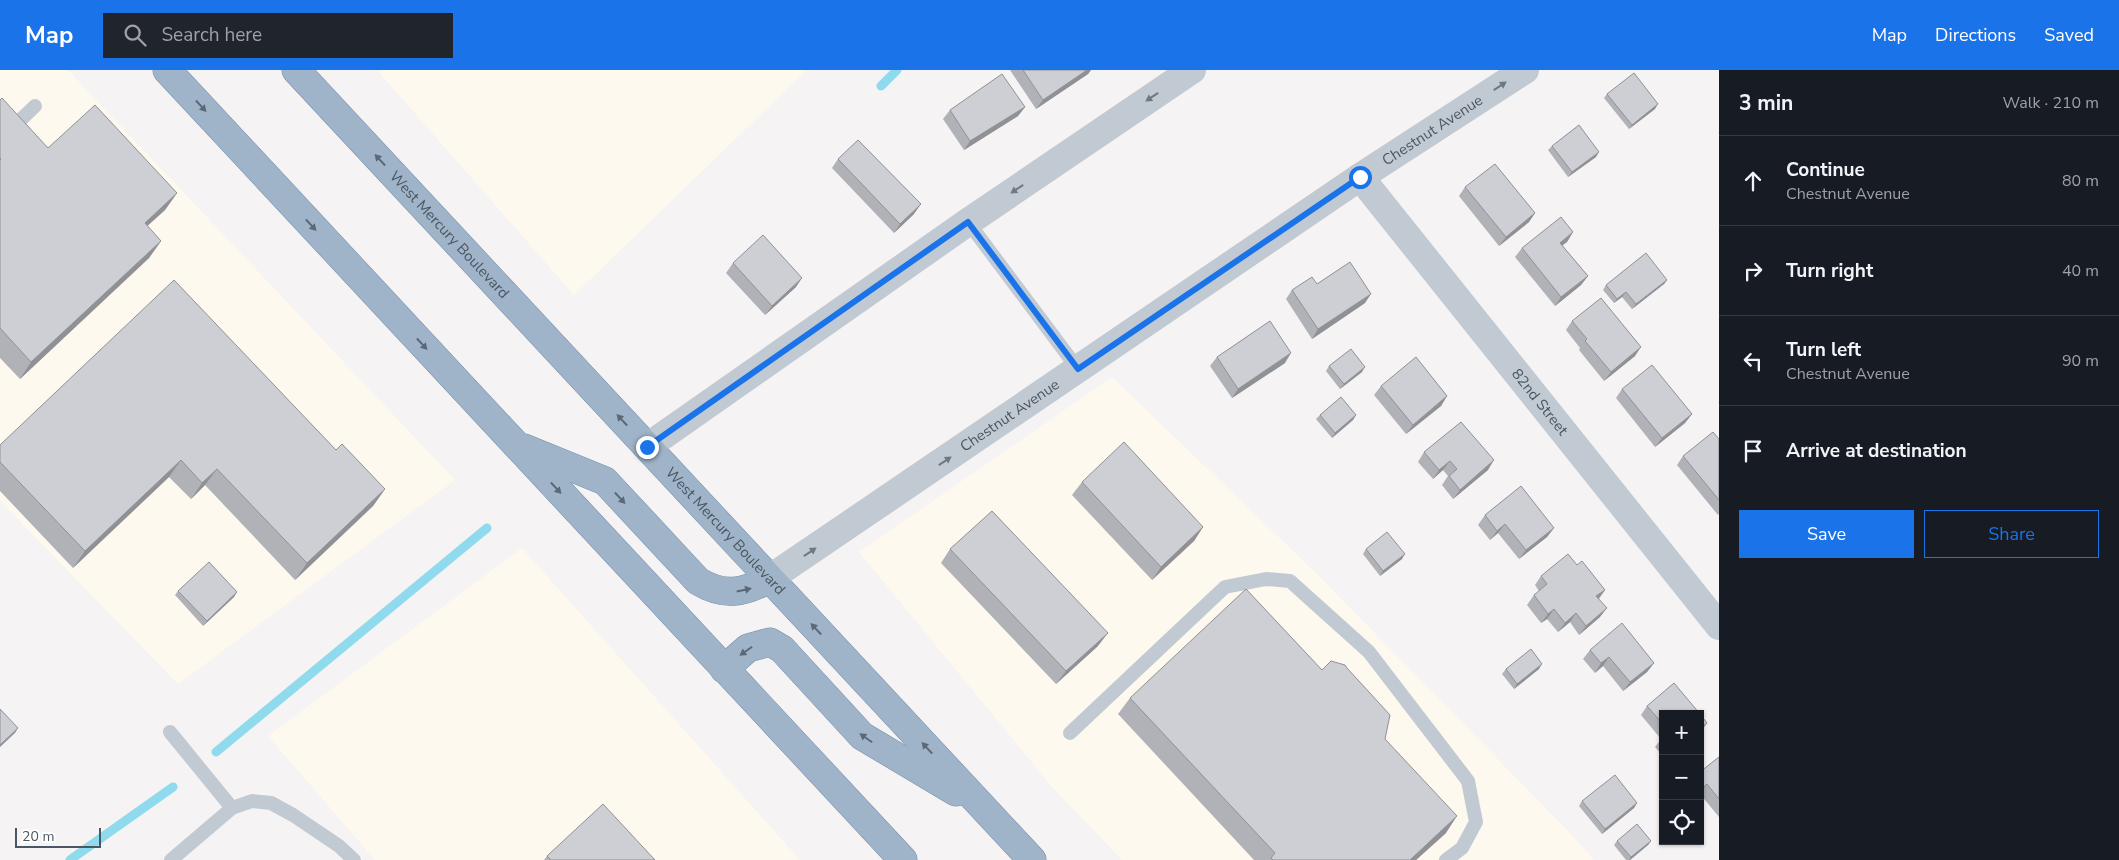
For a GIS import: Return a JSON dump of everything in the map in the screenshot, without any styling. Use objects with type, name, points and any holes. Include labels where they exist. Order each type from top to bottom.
[{"type":"highway","points":[[168,70],[903,860]]},
{"type":"highway","name":"West Mercury Boulevard","points":[[296,70],[1032,860]]},
{"type":"highway","points":[[516,445],[605,482],[698,581],[711,589],[726,592],[740,591],[754,587],[769,579]]},
{"type":"highway","points":[[724,669],[748,648],[770,642],[782,649],[862,736],[983,808]]},
{"type":"street","points":[[647,447],[968,222],[1192,70]]},
{"type":"street","name":"Chestnut Avenue","points":[[769,579],[1360,177],[1525,70]]},
{"type":"street","name":"82nd Street","points":[[1360,177],[1719,626]]},
{"type":"lane","points":[[7,132],[35,106]]},
{"type":"lane","points":[[968,222],[1078,369]]},
{"type":"lane","points":[[1070,734],[1225,587],[1266,579],[1290,581],[1369,652],[1468,781],[1476,822],[1462,848],[1446,860]]},
{"type":"lane","points":[[170,732],[232,808]]},
{"type":"lane","points":[[171,860],[232,808],[252,801],[271,803],[339,846],[354,860]]},
{"type":"shaded area","points":[[0,70],[68,70],[455,480],[178,684],[0,501]]},
{"type":"shaded area","points":[[377,70],[807,70],[574,295]]},
{"type":"shaded area","points":[[1112,377],[1316,573],[1569,832],[1594,860],[1122,860],[1052,787],[859,552]]},
{"type":"shaded area","points":[[522,548],[800,860],[375,860],[268,736]]},
{"type":"building","points":[[1023,70],[1087,70],[1043,100]]},
{"type":"building","points":[[1634,73],[1658,104],[1632,125],[1607,94]]},
{"type":"building","points":[[1002,74],[1025,107],[970,141],[950,110]]},
{"type":"building","points":[[2,98],[48,148],[95,105],[177,193],[145,223],[161,241],[31,362],[0,328],[0,100]]},
{"type":"building","points":[[1579,125],[1599,152],[1572,172],[1552,146]]},
{"type":"building","points":[[858,140],[921,204],[900,224],[838,159]]},
{"type":"building","points":[[1495,164],[1535,213],[1506,237],[1465,187]]},
{"type":"building","points":[[1561,217],[1573,232],[1560,243],[1588,276],[1561,297],[1522,248]]},
{"type":"building","points":[[763,235],[802,278],[772,306],[733,263]]},
{"type":"building","points":[[1646,253],[1667,280],[1636,304],[1626,292],[1617,299],[1606,285]]},
{"type":"building","points":[[1350,262],[1371,294],[1318,329],[1292,290],[1312,277],[1317,284]]},
{"type":"building","points":[[174,280],[336,450],[342,444],[385,489],[307,563],[217,469],[202,483],[181,460],[85,551],[0,462],[0,445]]},
{"type":"building","points":[[1601,298],[1641,347],[1611,372],[1585,341],[1587,339],[1572,321]]},
{"type":"building","points":[[1270,321],[1291,353],[1238,389],[1217,357]]},
{"type":"building","points":[[1351,349],[1365,367],[1344,384],[1329,366]]},
{"type":"building","points":[[1416,357],[1447,396],[1413,425],[1381,386]]},
{"type":"building","points":[[1652,365],[1692,414],[1662,438],[1622,389]]},
{"type":"building","points":[[1341,397],[1356,415],[1335,433],[1320,415]]},
{"type":"building","points":[[1461,422],[1494,460],[1460,490],[1449,476],[1457,469],[1450,461],[1439,470],[1424,452]]},
{"type":"building","points":[[1713,432],[1719,439],[1719,500],[1683,456]]},
{"type":"building","points":[[1124,442],[1203,527],[1161,567],[1082,482]]},
{"type":"building","points":[[1521,486],[1554,528],[1526,550],[1505,524],[1497,531],[1485,515]]},
{"type":"building","points":[[992,511],[1108,633],[1066,671],[950,549]]},
{"type":"building","points":[[1387,532],[1405,554],[1383,571],[1366,549]]},
{"type":"building","points":[[1568,554],[1577,565],[1582,561],[1605,590],[1596,596],[1607,608],[1586,626],[1576,613],[1565,623],[1554,609],[1548,614],[1534,595],[1547,584],[1541,576]]},
{"type":"building","points":[[209,562],[237,592],[207,621],[178,591]]},
{"type":"building","points":[[1246,589],[1322,670],[1331,661],[1345,665],[1390,715],[1385,739],[1457,816],[1410,860],[1273,860],[1271,858],[1275,853],[1130,698]]},
{"type":"building","points":[[1622,623],[1654,663],[1630,682],[1609,657],[1601,663],[1590,650]]},
{"type":"building","points":[[1531,649],[1542,664],[1517,684],[1506,669]]},
{"type":"building","points":[[1674,683],[1697,710],[1659,710],[1659,720],[1647,706]]},
{"type":"building","points":[[0,709],[18,728],[0,745]]},
{"type":"building","points":[[1719,757],[1719,799],[1707,784],[1704,787],[1704,769]]},
{"type":"building","points":[[1615,775],[1637,803],[1605,829],[1582,801]]},
{"type":"building","points":[[603,804],[655,860],[551,860],[547,856]]},
{"type":"building","points":[[1637,824],[1651,841],[1631,857],[1617,841]]},
{"type":"waterway","points":[[881,86],[897,70]]},
{"type":"waterway","points":[[216,752],[487,528]]},
{"type":"waterway","points":[[70,860],[173,787]]},
{"type":"route","points":[[647,447],[968,222],[1078,369],[1360,177]]}]
